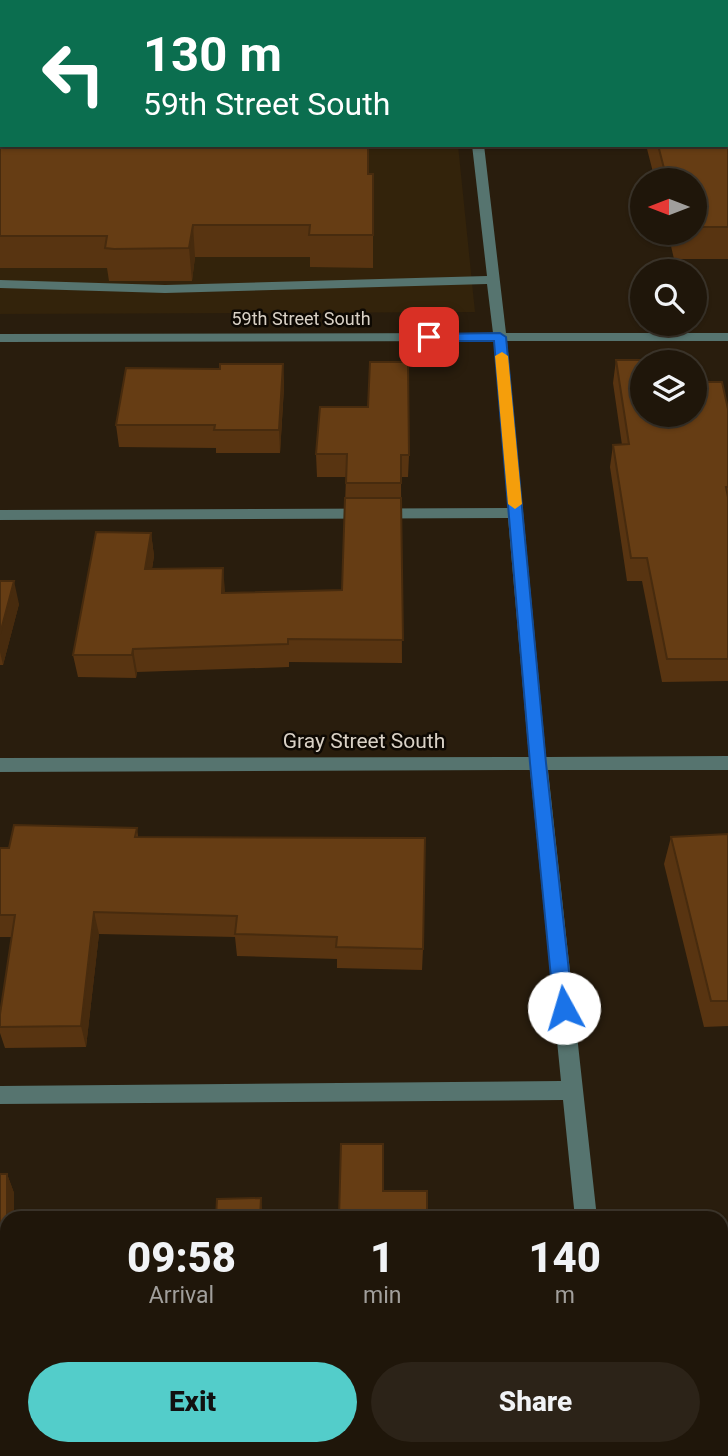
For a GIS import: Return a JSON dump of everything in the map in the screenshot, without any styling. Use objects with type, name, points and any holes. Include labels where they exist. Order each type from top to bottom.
[{"type":"street","points":[[478,147],[500,337],[538,763],[585,1211]]},
{"type":"street","points":[[0,284],[165,289],[493,280]]},
{"type":"street","name":"59th Street South","points":[[0,338],[728,337]]},
{"type":"street","points":[[0,515],[516,513]]},
{"type":"street","name":"Gray Street South","points":[[0,765],[728,763]]},
{"type":"street","points":[[0,1095],[572,1090]]},
{"type":"shaded area","points":[[0,147],[458,147],[475,312],[0,314]]},
{"type":"building","points":[[0,147],[368,147],[368,174],[373,174],[373,235],[309,235],[310,225],[193,225],[189,248],[114,249],[105,248],[107,236],[0,236]]},
{"type":"building","points":[[659,147],[728,147],[728,227],[707,227],[707,168],[664,168]]},
{"type":"building","points":[[616,360],[630,360],[630,427],[707,427],[707,382],[722,382],[728,409],[728,659],[667,659],[647,558],[631,558],[613,445],[629,444]]},
{"type":"building","points":[[370,362],[408,362],[409,455],[401,455],[401,483],[346,483],[347,454],[316,454],[320,407],[368,407]]},
{"type":"building","points":[[220,364],[283,364],[279,430],[214,430],[215,425],[116,425],[126,368],[220,369]]},
{"type":"building","points":[[345,498],[401,498],[403,640],[288,639],[288,644],[133,649],[132,655],[73,655],[96,532],[151,533],[145,569],[223,568],[222,593],[342,590]]},
{"type":"building","points":[[0,581],[14,581],[0,634]]},
{"type":"building","points":[[14,825],[137,828],[135,837],[425,838],[423,949],[336,947],[337,937],[235,934],[237,916],[94,912],[81,1026],[0,1027],[15,915],[0,915],[0,848],[9,848]]},
{"type":"building","points":[[728,834],[728,1001],[711,1001],[671,837]]},
{"type":"building","points":[[341,1144],[383,1144],[383,1191],[427,1191],[427,1211],[339,1211]]},
{"type":"building","points":[[0,1174],[7,1174],[7,1211],[0,1211]]},
{"type":"building","points":[[261,1198],[260,1211],[216,1211],[217,1199]]},
{"type":"slow traffic","points":[[502,356],[515,504]]},
{"type":"route","points":[[429,337],[500,337],[538,763],[564,1008]]}]
